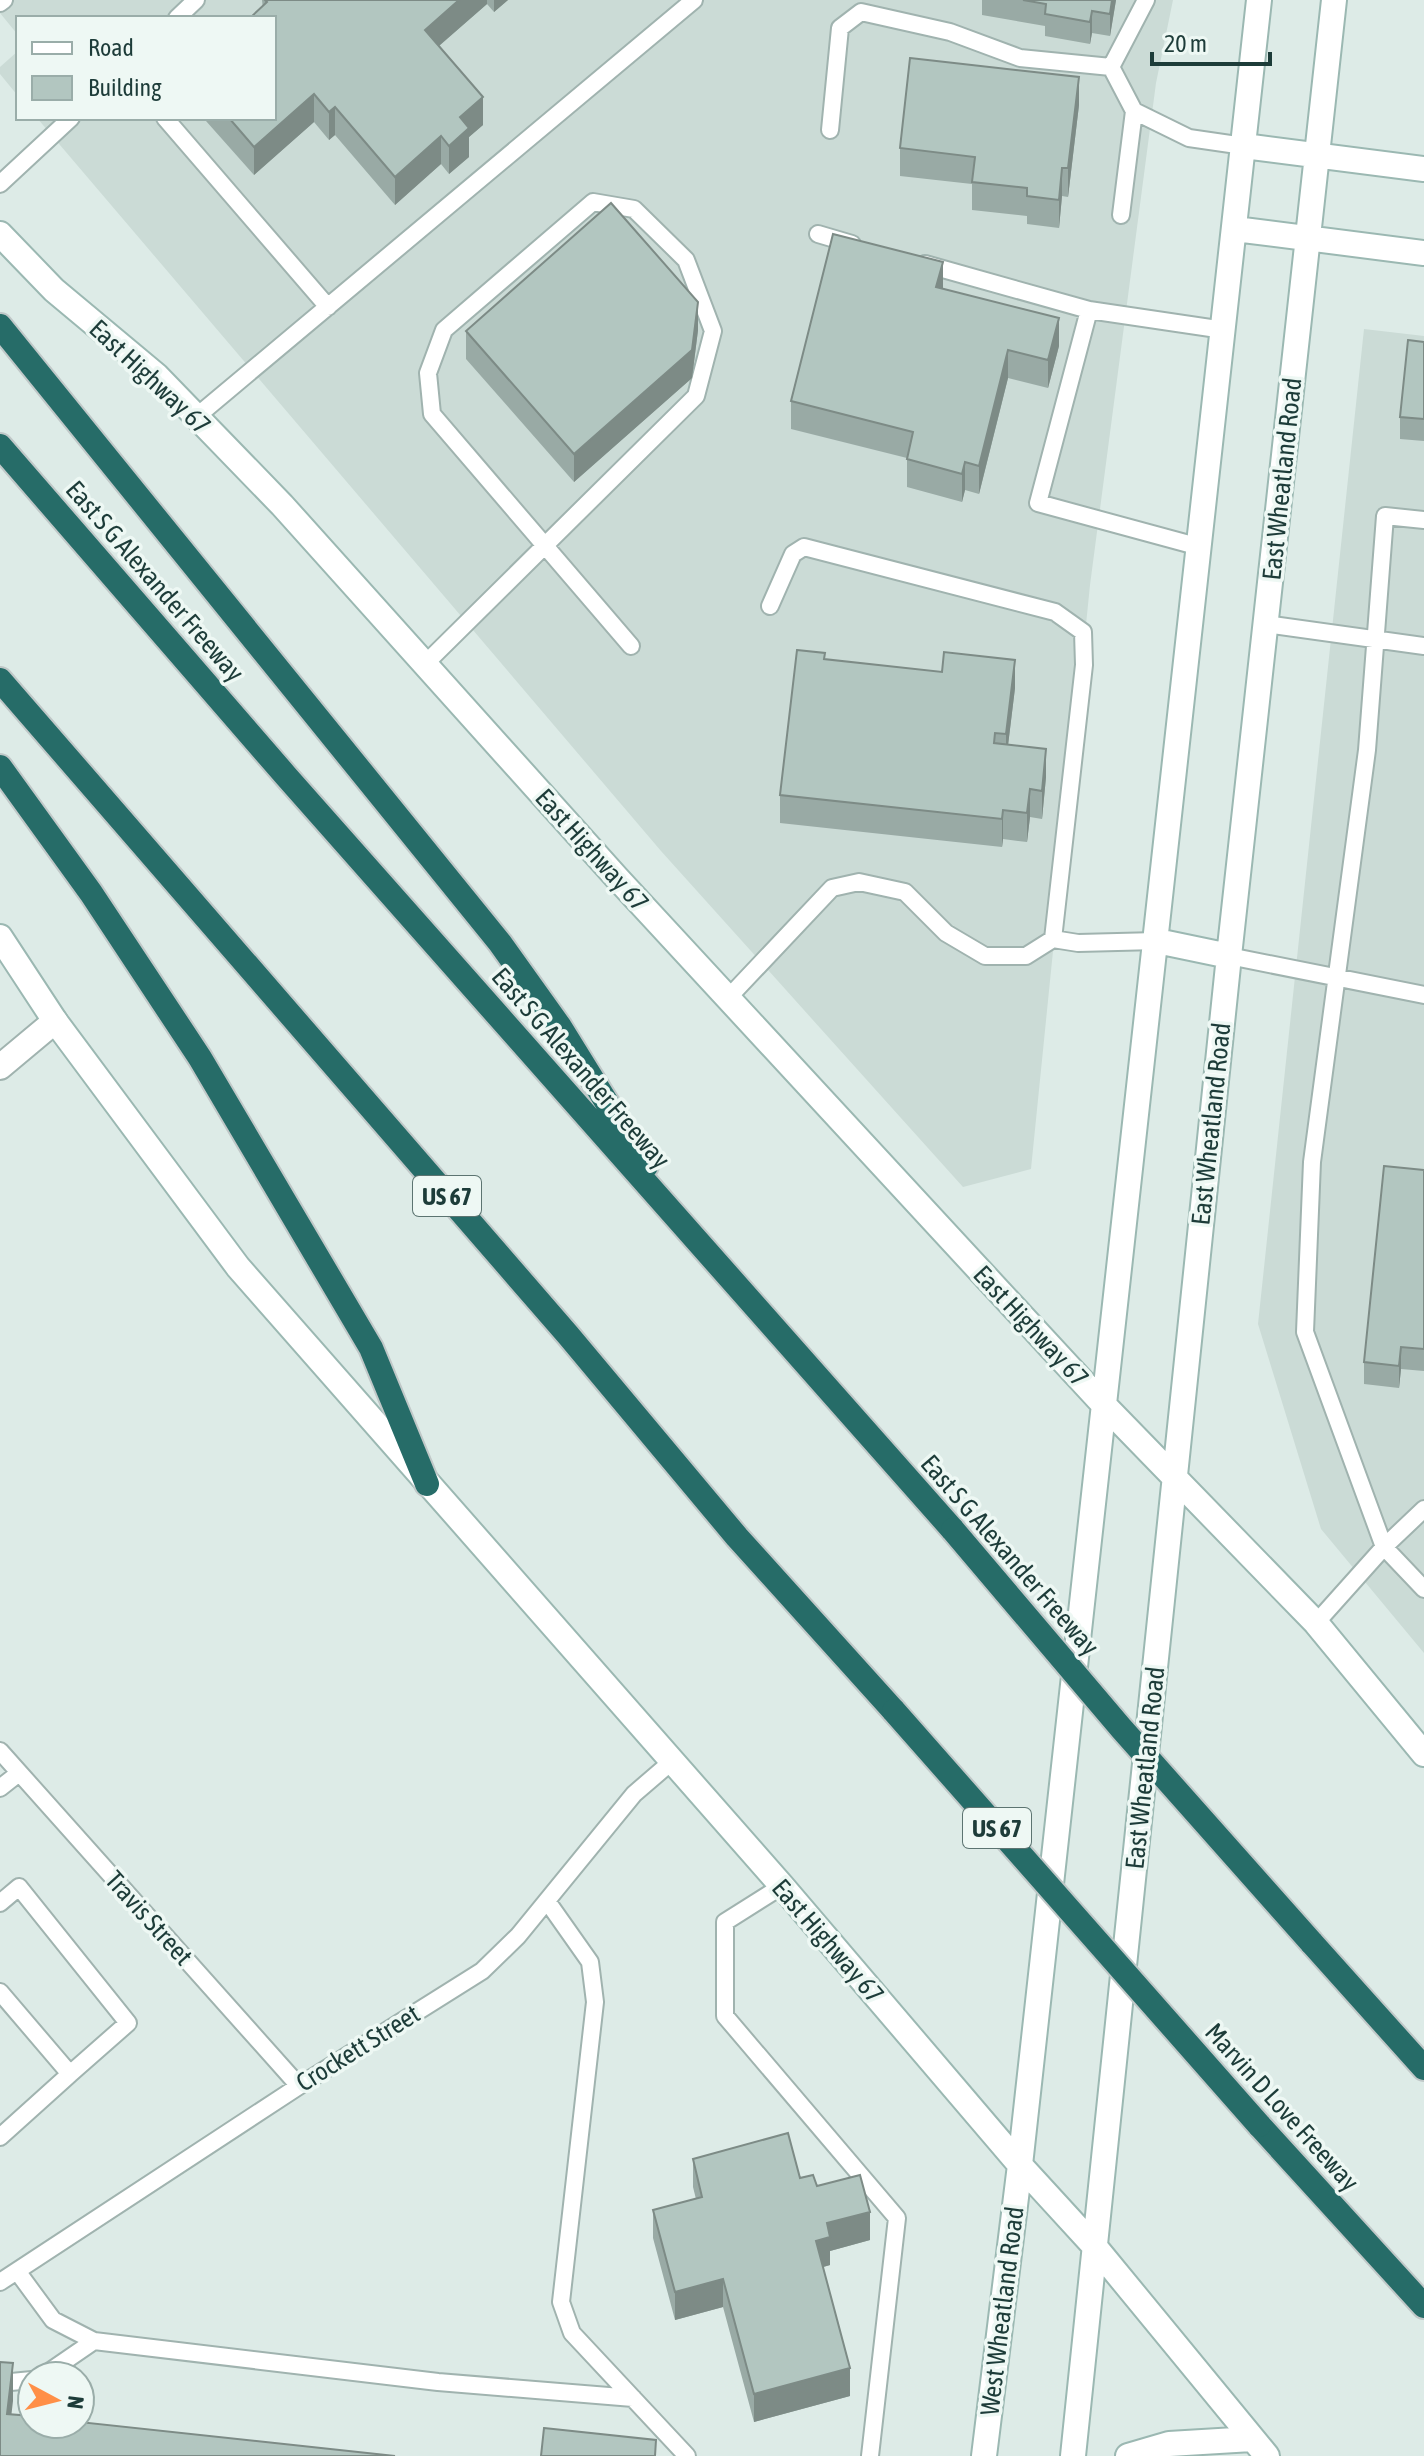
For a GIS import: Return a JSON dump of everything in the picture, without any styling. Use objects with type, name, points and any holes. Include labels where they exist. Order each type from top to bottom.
[{"type":"highway","points":[[0,326],[500,943],[560,1027],[683,1226]]},
{"type":"highway","name":"East S G Alexander Freeway","points":[[0,446],[953,1530],[1121,1728],[1424,2068]]},
{"type":"highway","name":"Marvin D Love Freeway","points":[[0,680],[568,1335],[737,1537],[1259,2125],[1424,2306]]},
{"type":"highway","points":[[0,767],[91,893],[200,1058],[371,1348],[427,1484]]},
{"type":"main road","points":[[1259,0],[1020,2165],[1096,2248],[1259,2448]]},
{"type":"main road","name":"East Wheatland Road","points":[[1096,2248],[1229,956],[1334,0]]},
{"type":"main road","points":[[1244,146],[1424,169]]},
{"type":"main road","points":[[1235,229],[1424,253]]},
{"type":"main road","name":"East Highway 67","points":[[0,234],[54,290],[157,376],[282,505],[617,878],[1174,1477]]},
{"type":"main road","name":"East Highway 67","points":[[0,937],[55,1021],[238,1267],[670,1763],[782,1886],[1020,2165]]},
{"type":"main road","points":[[1157,941],[1229,956]]},
{"type":"main road","points":[[0,1067],[55,1021]]},
{"type":"main road","points":[[1174,1477],[1316,1623],[1424,1754]]},
{"type":"main road","name":"West Wheatland Road","points":[[984,2456],[1020,2165]]},
{"type":"main road","points":[[1073,2456],[1096,2248]]},
{"type":"main road","points":[[1128,2456],[1169,2444],[1259,2448]]},
{"type":"lane","points":[[179,16],[196,0]]},
{"type":"lane","points":[[196,417],[694,0]]},
{"type":"lane","points":[[1111,67],[1146,0]]},
{"type":"lane","points":[[830,130],[840,28],[861,12],[950,32],[1020,58],[1111,67]]},
{"type":"lane","points":[[1111,67],[1134,111],[1121,215]]},
{"type":"lane","points":[[1134,111],[1189,138],[1244,146]]},
{"type":"lane","points":[[0,184],[69,120]]},
{"type":"lane","points":[[167,120],[328,307]]},
{"type":"lane","points":[[425,664],[544,548],[660,434],[696,396],[713,331],[686,260],[634,209],[593,202],[444,330],[428,373],[432,414],[544,548],[631,646]]},
{"type":"lane","points":[[818,234],[863,247]]},
{"type":"lane","points":[[908,259],[1089,310],[1224,330]]},
{"type":"lane","points":[[1089,310],[1038,503],[1200,547]]},
{"type":"lane","points":[[1424,520],[1385,516],[1367,750],[1312,1162],[1305,1332],[1384,1547],[1424,1589]]},
{"type":"lane","points":[[770,606],[793,554],[804,547],[1055,612],[1083,632],[1084,665],[1053,939]]},
{"type":"lane","points":[[1266,624],[1424,646]]},
{"type":"lane","points":[[729,997],[832,888],[859,882],[905,892],[946,933],[985,956],[1026,956],[1053,939],[1078,943],[1157,941]]},
{"type":"lane","points":[[1229,956],[1424,995]]},
{"type":"lane","points":[[1316,1623],[1384,1547],[1424,1509]]},
{"type":"lane","name":"Travis Street","points":[[0,1751],[299,2086]]},
{"type":"lane","name":"Crockett Street","points":[[0,2282],[299,2086],[482,1971],[518,1936],[634,1794],[670,1763]]},
{"type":"lane","points":[[0,1788],[19,1773]]},
{"type":"lane","points":[[782,1886],[725,1922],[725,2016],[897,2218],[870,2456]]},
{"type":"lane","points":[[0,1903],[19,1887],[128,2023],[0,2137]]},
{"type":"lane","points":[[547,1901],[590,1962],[595,2002],[561,2302],[572,2333],[687,2456]]},
{"type":"lane","points":[[0,1992],[70,2074]]},
{"type":"lane","points":[[17,2271],[53,2320],[94,2341],[438,2382],[633,2398]]},
{"type":"lane","points":[[66,2360],[94,2341]]},
{"type":"shaded area","points":[[0,0],[1173,0],[1156,83],[1090,585],[1031,1169],[963,1187],[661,851],[39,120],[276,120],[276,16],[16,16],[16,33],[0,13]]},
{"type":"shaded area","points":[[16,53],[16,94],[0,74],[0,67]]},
{"type":"shaded area","points":[[1364,329],[1424,336],[1424,1653],[1321,1529],[1258,1324]]},
{"type":"building","points":[[265,0],[459,0],[425,30],[483,97],[460,117],[469,128],[449,146],[441,136],[395,177],[335,107],[329,112],[314,94],[254,147],[231,120],[276,120],[276,16],[252,16],[267,2]]},
{"type":"building","points":[[1023,0],[1112,0],[1110,14],[1092,11],[1090,22],[1045,14],[1046,4]]},
{"type":"building","points":[[910,58],[1079,77],[1068,168],[1062,168],[1059,200],[1027,196],[1027,188],[972,182],[975,157],[900,148]]},
{"type":"building","points":[[611,203],[698,302],[692,350],[574,454],[466,331]]},
{"type":"building","points":[[833,234],[943,262],[936,287],[1059,318],[1048,360],[1008,350],[979,466],[965,462],[962,474],[907,459],[913,432],[791,401]]},
{"type":"building","points":[[1408,340],[1424,342],[1424,419],[1400,417]]},
{"type":"building","points":[[797,650],[825,653],[824,659],[942,672],[944,652],[1015,660],[1006,734],[995,733],[994,743],[1046,749],[1042,791],[1030,789],[1027,813],[1003,810],[1002,819],[780,795]]},
{"type":"building","points":[[1384,1166],[1424,1170],[1424,1349],[1401,1347],[1399,1366],[1364,1362]]},
{"type":"building","points":[[788,2133],[800,2178],[813,2175],[817,2186],[860,2175],[870,2212],[827,2223],[830,2237],[816,2241],[850,2368],[754,2394],[723,2279],[675,2292],[653,2210],[702,2197],[693,2159]]},
{"type":"building","points":[[0,2362],[13,2363],[7,2414],[16,2415],[16,2440],[96,2440],[96,2424],[395,2456],[0,2456]]},
{"type":"building","points":[[544,2428],[656,2440],[655,2456],[541,2456]]}]
